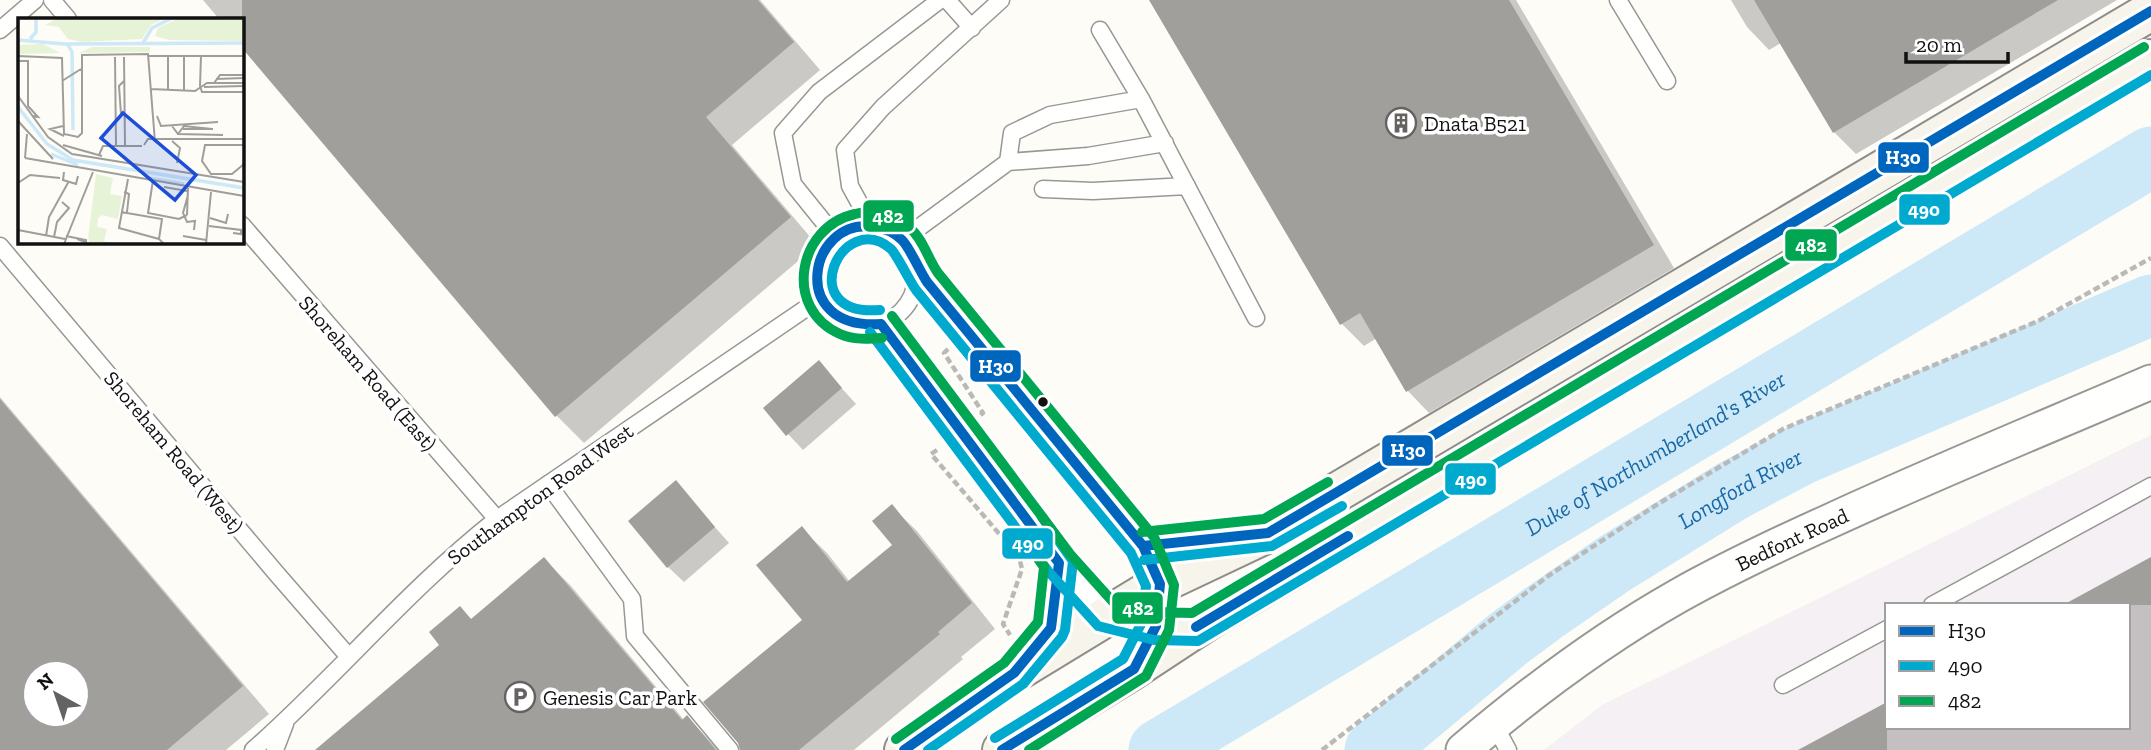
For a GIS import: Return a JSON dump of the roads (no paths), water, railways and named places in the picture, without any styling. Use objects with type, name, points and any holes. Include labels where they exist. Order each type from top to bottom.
[{"type":"street","points":[[904,750],[1020,665],[1160,584],[1268,533],[2151,11]]},
{"type":"street","points":[[1002,750],[1196,627],[2151,59]]},
{"type":"street","name":"Bedfont Road","points":[[1464,750],[1501,737],[1553,679],[1676,597],[1738,563],[1944,468],[2151,382]]},
{"type":"lane","points":[[0,30],[35,0]]},
{"type":"lane","points":[[51,0],[67,18]]},
{"type":"lane","points":[[835,236],[793,184],[783,133],[819,92],[940,0]]},
{"type":"lane","points":[[947,0],[972,28]]},
{"type":"lane","points":[[872,226],[850,186],[845,150],[884,107],[1001,0]]},
{"type":"lane","points":[[1618,0],[1667,81]]},
{"type":"lane","points":[[1100,30],[1165,143],[1256,318]]},
{"type":"lane","points":[[1008,162],[1012,133],[1050,115],[1141,99]]},
{"type":"lane","points":[[901,240],[1008,162],[1088,156],[1165,143]]},
{"type":"lane","points":[[1044,189],[1093,191],[1187,186]]},
{"type":"lane","name":"Shoreham Road (East)","points":[[243,226],[496,519]]},
{"type":"lane","points":[[915,264],[916,282],[908,304],[894,317],[881,324],[862,326],[844,321],[830,310],[821,298],[816,281],[817,264],[824,249],[835,236],[855,226],[888,230],[908,248],[915,264],[1143,546],[1160,584],[1156,626],[1133,669]]},
{"type":"lane","name":"Shoreham Road (West)","points":[[0,246],[349,657]]},
{"type":"lane","name":"Southampton Road West","points":[[253,750],[285,722],[420,585],[496,519],[821,298]]},
{"type":"lane","points":[[881,324],[1059,563],[1107,616],[1156,626],[1196,627]]},
{"type":"lane","points":[[548,484],[632,599],[635,636],[730,750]]},
{"type":"lane","points":[[1936,603],[2151,486]]},
{"type":"lane","points":[[1143,546],[1268,533]]},
{"type":"lane","points":[[1020,665],[1051,628],[1059,563]]},
{"type":"lane","points":[[1783,685],[1885,630]]},
{"type":"lane","points":[[275,750],[285,722]]},
{"type":"waterway","name":"Duke of Northumberland's River","points":[[1159,750],[2151,157]]},
{"type":"waterway","name":"Longford River","points":[[1375,750],[1543,613],[1614,564],[1732,491],[1800,455],[2151,305]]},
{"type":"place","name":"Dnata B521","points":[[1401,123]]},
{"type":"place","name":"Genesis Car Park","points":[[520,697]]}]
